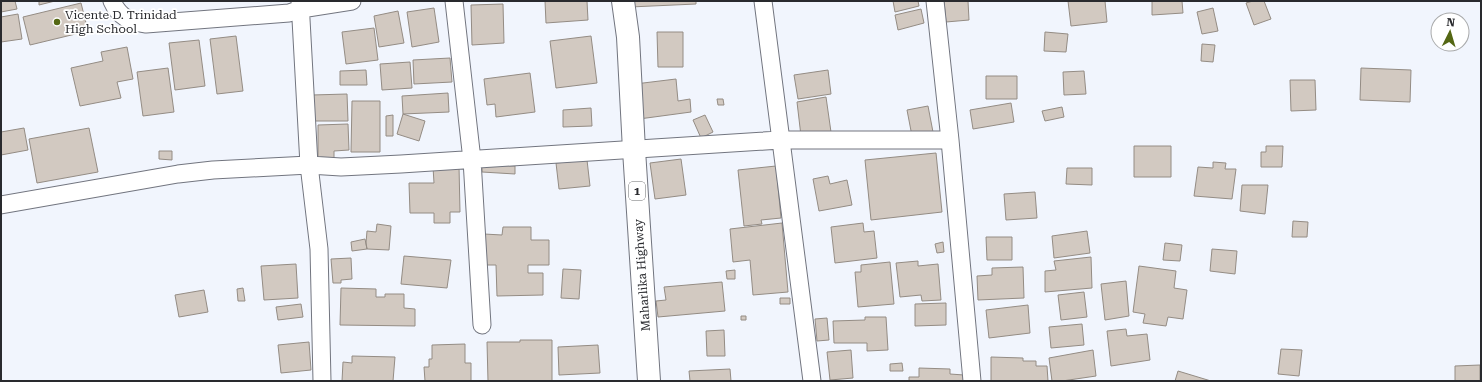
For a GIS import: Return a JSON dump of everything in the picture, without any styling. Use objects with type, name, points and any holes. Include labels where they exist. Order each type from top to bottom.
[{"type":"highway","name":"Maharlika Highway","points":[[623,1],[628,37],[649,381]]},
{"type":"street","points":[[112,1],[123,16],[133,22],[146,24],[289,13],[300,5],[352,1]]},
{"type":"street","points":[[454,1],[472,160],[482,325]]},
{"type":"street","points":[[763,1],[812,381]]},
{"type":"street","points":[[935,1],[950,140],[972,381]]},
{"type":"street","points":[[300,5],[309,165],[319,249],[322,381]]},
{"type":"street","points":[[1,206],[178,174],[242,168],[309,165],[341,167],[780,140],[950,140]]},
{"type":"building","points":[[1,1],[15,1],[17,9],[1,12]]},
{"type":"building","points":[[39,1],[55,1],[39,5]]},
{"type":"building","points":[[545,1],[587,1],[588,20],[546,23]]},
{"type":"building","points":[[630,1],[696,1],[696,4],[630,7]]},
{"type":"building","points":[[893,1],[918,1],[919,6],[895,12]]},
{"type":"building","points":[[944,1],[968,1],[969,20],[946,22]]},
{"type":"building","points":[[1068,1],[1105,1],[1107,22],[1071,26]]},
{"type":"building","points":[[1152,1],[1182,1],[1183,13],[1152,15]]},
{"type":"building","points":[[1253,1],[1264,1],[1271,19],[1254,25],[1246,3]]},
{"type":"building","points":[[81,3],[88,31],[30,45],[23,17]]},
{"type":"building","points":[[503,4],[504,43],[472,45],[471,5]]},
{"type":"building","points":[[434,8],[439,42],[412,47],[407,12]]},
{"type":"building","points":[[1213,8],[1218,31],[1202,34],[1197,12]]},
{"type":"building","points":[[921,9],[924,23],[898,30],[895,15]]},
{"type":"building","points":[[398,11],[404,43],[379,47],[374,16]]},
{"type":"building","points":[[18,14],[22,39],[1,42],[1,17]]},
{"type":"building","points":[[374,28],[378,60],[346,64],[342,32]]},
{"type":"building","points":[[657,32],[683,32],[683,67],[658,67]]},
{"type":"building","points":[[1045,32],[1068,34],[1066,52],[1044,51]]},
{"type":"building","points":[[236,36],[243,91],[217,94],[210,39]]},
{"type":"building","points":[[591,36],[597,83],[556,88],[550,41]]},
{"type":"building","points":[[199,40],[205,86],[175,90],[169,43]]},
{"type":"building","points":[[1202,44],[1215,45],[1213,62],[1201,61]]},
{"type":"building","points":[[127,47],[133,79],[117,82],[121,98],[80,106],[71,68],[103,61],[101,52]]},
{"type":"building","points":[[450,58],[452,82],[414,84],[413,60]]},
{"type":"building","points":[[410,62],[412,88],[382,90],[380,64]]},
{"type":"building","points":[[168,68],[174,112],[143,116],[137,72]]},
{"type":"building","points":[[1361,68],[1411,70],[1410,102],[1360,100]]},
{"type":"building","points":[[366,70],[367,85],[340,85],[340,71]]},
{"type":"building","points":[[828,70],[831,94],[798,99],[794,75]]},
{"type":"building","points":[[1084,71],[1086,94],[1064,95],[1063,72]]},
{"type":"building","points":[[530,73],[535,112],[496,117],[495,104],[487,105],[484,79]]},
{"type":"building","points":[[986,76],[1017,76],[1017,99],[986,99]]},
{"type":"building","points":[[676,79],[678,101],[690,99],[691,112],[639,119],[635,84]]},
{"type":"building","points":[[1290,80],[1315,80],[1316,110],[1291,111]]},
{"type":"building","points":[[448,93],[449,112],[403,114],[402,96]]},
{"type":"building","points":[[347,94],[348,121],[313,121],[312,95]]},
{"type":"building","points":[[826,97],[831,132],[801,136],[797,102]]},
{"type":"building","points":[[717,99],[723,99],[724,105],[718,105]]},
{"type":"building","points":[[352,101],[380,101],[380,152],[351,152]]},
{"type":"building","points":[[1011,103],[1014,122],[973,129],[970,110]]},
{"type":"building","points":[[928,106],[933,132],[912,136],[907,110]]},
{"type":"building","points":[[1062,107],[1064,117],[1045,121],[1042,111]]},
{"type":"building","points":[[591,108],[592,126],[563,127],[563,110]]},
{"type":"building","points":[[403,114],[425,121],[419,141],[397,134]]},
{"type":"building","points":[[393,115],[393,136],[386,136],[386,116]]},
{"type":"building","points":[[705,115],[713,132],[701,138],[693,120]]},
{"type":"building","points":[[348,124],[349,150],[334,151],[334,158],[318,159],[318,125]]},
{"type":"building","points":[[24,128],[28,150],[1,155],[1,132]]},
{"type":"building","points":[[89,128],[98,172],[37,183],[29,139]]},
{"type":"building","points":[[1134,146],[1171,146],[1171,177],[1134,177]]},
{"type":"building","points":[[1266,146],[1283,146],[1282,167],[1261,167],[1261,152],[1266,152]]},
{"type":"building","points":[[159,151],[172,151],[172,160],[159,159]]},
{"type":"building","points":[[936,153],[942,212],[871,220],[865,160]]},
{"type":"building","points":[[681,159],[686,195],[655,199],[650,163]]},
{"type":"building","points":[[587,160],[590,186],[559,189],[556,163]]},
{"type":"building","points":[[1213,162],[1226,163],[1225,169],[1236,169],[1232,199],[1194,196],[1198,167],[1213,168]]},
{"type":"building","points":[[482,165],[515,166],[515,174],[482,172]]},
{"type":"building","points":[[459,166],[460,212],[450,212],[450,223],[434,223],[434,213],[410,213],[409,183],[434,183],[433,167]]},
{"type":"building","points":[[776,166],[781,218],[761,220],[762,224],[744,226],[738,170]]},
{"type":"building","points":[[1067,168],[1092,168],[1092,185],[1066,184]]},
{"type":"building","points":[[828,176],[830,184],[847,180],[852,205],[819,211],[813,179]]},
{"type":"building","points":[[1242,185],[1268,185],[1265,214],[1240,211]]},
{"type":"building","points":[[1035,192],[1037,218],[1006,220],[1004,194]]},
{"type":"building","points":[[1293,221],[1308,222],[1307,237],[1292,237]]},
{"type":"building","points":[[782,223],[788,292],[753,295],[750,260],[733,262],[730,229]]},
{"type":"building","points":[[863,223],[864,232],[874,231],[877,258],[835,263],[831,227]]},
{"type":"building","points":[[377,224],[391,226],[389,250],[367,249],[367,231],[376,232]]},
{"type":"building","points":[[503,227],[531,227],[531,240],[549,240],[549,265],[528,265],[528,273],[543,273],[543,295],[497,296],[496,265],[484,265],[484,234],[502,235]]},
{"type":"building","points":[[1087,231],[1090,253],[1054,258],[1052,236]]},
{"type":"building","points":[[986,237],[1012,237],[1012,260],[987,260]]},
{"type":"building","points":[[365,239],[367,249],[352,251],[351,242]]},
{"type":"building","points":[[943,242],[944,252],[937,253],[935,244]]},
{"type":"building","points":[[1165,243],[1182,245],[1180,261],[1163,260]]},
{"type":"building","points":[[1212,249],[1237,251],[1235,274],[1210,271]]},
{"type":"building","points":[[404,256],[451,260],[447,288],[401,284]]},
{"type":"building","points":[[1091,257],[1092,288],[1045,292],[1045,271],[1056,270],[1054,261]]},
{"type":"building","points":[[351,258],[352,279],[341,280],[341,283],[333,283],[331,259]]},
{"type":"building","points":[[918,261],[918,266],[938,264],[941,300],[922,301],[921,295],[900,297],[896,263]]},
{"type":"building","points":[[890,262],[894,304],[858,307],[855,272],[861,272],[861,265]]},
{"type":"building","points":[[296,264],[298,298],[264,300],[261,266]]},
{"type":"building","points":[[1139,266],[1176,271],[1174,288],[1187,290],[1183,319],[1168,317],[1166,326],[1143,323],[1145,314],[1133,312]]},
{"type":"building","points":[[1023,267],[1024,298],[978,300],[977,276],[992,275],[992,268]]},
{"type":"building","points":[[563,269],[581,270],[579,299],[561,298]]},
{"type":"building","points":[[735,270],[735,279],[727,279],[726,271]]},
{"type":"building","points":[[1126,281],[1129,316],[1105,320],[1101,284]]},
{"type":"building","points":[[722,282],[725,311],[658,317],[656,301],[666,300],[664,287]]},
{"type":"building","points":[[243,288],[245,301],[238,301],[237,289]]},
{"type":"building","points":[[341,288],[376,289],[376,297],[385,297],[385,294],[404,294],[404,308],[415,309],[415,326],[340,325]]},
{"type":"building","points":[[204,290],[208,312],[179,317],[175,295]]},
{"type":"building","points":[[1084,292],[1087,317],[1061,320],[1058,295]]},
{"type":"building","points":[[780,298],[790,298],[790,304],[780,304]]},
{"type":"building","points":[[946,303],[946,325],[915,326],[915,304]]},
{"type":"building","points":[[301,304],[303,317],[278,320],[276,307]]},
{"type":"building","points":[[1028,305],[1030,333],[989,338],[986,310]]},
{"type":"building","points":[[741,316],[746,316],[746,320],[741,320]]},
{"type":"building","points":[[865,317],[886,317],[888,350],[867,351],[867,343],[834,343],[833,321],[865,320]]},
{"type":"building","points":[[827,318],[829,340],[817,341],[815,319]]},
{"type":"building","points":[[1082,324],[1084,345],[1051,348],[1049,327]]},
{"type":"building","points":[[1126,329],[1127,336],[1147,334],[1150,360],[1111,366],[1107,331]]},
{"type":"building","points":[[724,330],[725,356],[707,356],[706,331]]},
{"type":"building","points":[[520,340],[552,340],[552,381],[488,381],[487,342],[520,342]]},
{"type":"building","points":[[309,342],[311,370],[281,373],[278,345]]},
{"type":"building","points":[[465,344],[465,363],[471,363],[471,381],[425,381],[424,367],[429,367],[429,359],[432,359],[432,345]]},
{"type":"building","points":[[598,345],[600,373],[559,375],[558,347]]},
{"type":"building","points":[[1281,349],[1302,350],[1299,376],[1278,374]]},
{"type":"building","points":[[851,350],[853,378],[830,380],[827,352]]},
{"type":"building","points":[[1093,350],[1096,376],[1052,381],[1049,358]]},
{"type":"building","points":[[352,356],[395,357],[393,381],[342,381],[343,362],[352,363]]},
{"type":"building","points":[[991,357],[1023,358],[1023,361],[1036,361],[1036,366],[1047,366],[1048,381],[991,381]]},
{"type":"building","points":[[902,363],[903,371],[890,371],[890,364]]},
{"type":"building","points":[[1480,365],[1480,381],[1455,381],[1455,366]]},
{"type":"building","points":[[919,368],[950,369],[950,374],[964,375],[964,381],[909,381],[909,377],[919,377]]},
{"type":"building","points":[[730,369],[731,381],[690,381],[689,371]]},
{"type":"building","points":[[1178,371],[1211,381],[1175,381]]},
{"type":"place","name":"Vicente D. Trinidad High School","points":[[57,22]]}]
